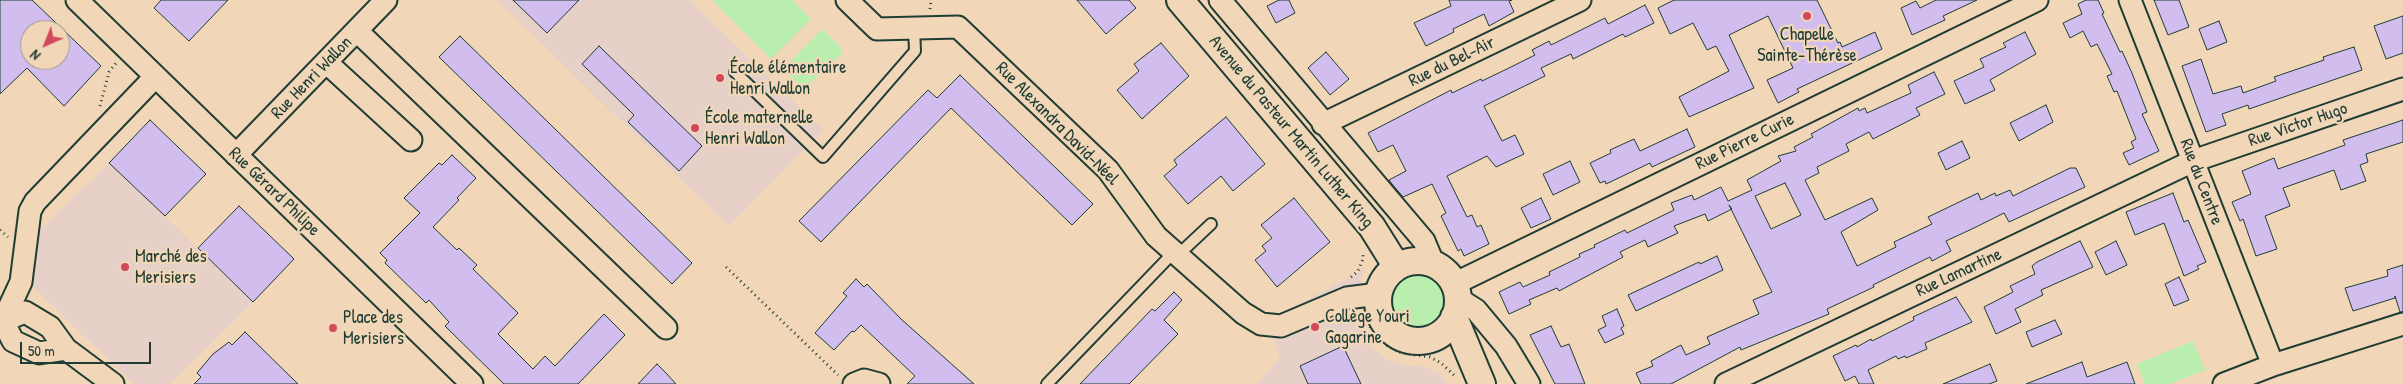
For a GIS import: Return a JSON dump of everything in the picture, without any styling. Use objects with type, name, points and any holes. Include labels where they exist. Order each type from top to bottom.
[{"type":"street","name":"Rue Gérard Philipe","points":[[77,0],[472,384]]},
{"type":"street","name":"Rue Henri Wallon","points":[[236,155],[386,0]]},
{"type":"street","name":"Rue Alexandra David-Néel","points":[[847,0],[877,29],[958,27],[1108,170],[1156,236],[1243,313],[1261,324],[1281,326],[1347,298],[1378,294]]},
{"type":"street","name":"Avenue du Pasteur Martin Luther King","points":[[1180,0],[1372,227],[1397,267]]},
{"type":"street","name":"Avenue du Pasteur Martin Luther King","points":[[1220,0],[1424,241],[1434,265],[1446,273],[1455,300],[1473,382]]},
{"type":"street","name":"Rue du Bel-Air","points":[[1324,124],[1580,0]]},
{"type":"street","name":"Rue Pierre Curie","points":[[1455,300],[2037,0]]},
{"type":"street","name":"Rue du Centre","points":[[2130,0],[2273,364]]},
{"type":"street","points":[[357,31],[666,328]]},
{"type":"street","points":[[327,63],[411,140]]},
{"type":"street","points":[[2,324],[21,282],[29,218],[35,202],[155,77]]},
{"type":"street","name":"Rue Victor Hugo","points":[[2193,162],[2403,88]]},
{"type":"street","name":"Rue Lamartine","points":[[1726,384],[2193,162]]},
{"type":"street","points":[[1434,265],[1422,261],[1409,262],[1397,267],[1385,278],[1378,294],[1381,316],[1395,334],[1416,341],[1428,340],[1439,335],[1448,327],[1455,300]]},
{"type":"street","name":"Avenue du Pasteur Martin Luther King","points":[[1455,300],[1476,310],[1506,346],[1528,384]]},
{"type":"street","points":[[2,324],[25,312],[50,327],[66,349],[113,384]]},
{"type":"street","points":[[2,324],[12,341],[38,353],[66,349]]},
{"type":"street","points":[[2224,384],[2273,364],[2403,324]]},
{"type":"street","points":[[1428,340],[1448,351],[1473,382]]},
{"type":"street","points":[[847,381],[864,380],[879,384]]},
{"type":"lane","points":[[735,72],[823,157],[915,50],[914,28]]},
{"type":"lane","points":[[1047,384],[1176,254],[1211,224]]},
{"type":"path","points":[[1362,246],[1363,259],[1358,271],[1346,282],[1347,298],[1386,345],[1402,353],[1430,358],[1473,382]]},
{"type":"path","points":[[726,267],[847,381]]},
{"type":"shaded area","points":[[497,0],[689,0],[823,130],[729,226]]},
{"type":"shaded area","name":"Marché des Merisiers","points":[[109,163],[253,302],[170,384],[134,384],[31,285],[38,232]]},
{"type":"shaded area","name":"Collège Youri Gagarine","points":[[1364,269],[1356,310],[1362,333],[1373,348],[1386,359],[1397,363],[1428,368],[1440,374],[1447,384],[1256,384],[1280,359],[1268,321]]},
{"type":"green space","points":[[712,0],[792,0],[811,19],[771,59]]},
{"type":"green space","points":[[824,30],[842,49],[841,54],[804,89],[784,70],[785,67],[820,31]]},
{"type":"green space","points":[[1417,275],[1427,277],[1436,283],[1442,292],[1444,302],[1442,312],[1436,321],[1427,327],[1417,329],[1407,327],[1398,321],[1392,312],[1390,302],[1392,292],[1398,283],[1407,277]]},
{"type":"green space","points":[[2193,341],[2205,370],[2170,384],[2145,384],[2137,364]]},
{"type":"building","points":[[0,0],[32,0],[53,20],[20,20],[20,70],[25,70],[0,94]]},
{"type":"building","points":[[161,0],[228,0],[189,41],[154,8]]},
{"type":"building","points":[[513,0],[579,0],[547,33]]},
{"type":"building","points":[[1077,0],[1129,0],[1136,8],[1106,34]]},
{"type":"building","points":[[1279,0],[1289,0],[1295,13],[1276,23],[1267,6]]},
{"type":"building","points":[[1449,0],[1512,0],[1509,1],[1514,12],[1489,26],[1484,14],[1453,29],[1454,32],[1426,46],[1414,23],[1451,6]]},
{"type":"building","points":[[1674,0],[1817,0],[1838,43],[1840,42],[1842,47],[1875,32],[1882,49],[1797,89],[1799,92],[1778,103],[1767,80],[1793,68],[1768,16],[1729,35],[1754,88],[1689,117],[1679,97],[1729,71],[1716,46],[1707,50],[1693,23],[1670,34],[1658,8]]},
{"type":"building","points":[[1936,0],[1977,0],[1943,16],[1945,20],[1912,35],[1901,8],[1916,1],[1920,8]]},
{"type":"building","points":[[2086,0],[2098,0],[2104,13],[2102,14],[2132,73],[2147,112],[2142,114],[2159,151],[2129,165],[2123,153],[2134,148],[2131,142],[2136,139],[2117,91],[2114,92],[2107,76],[2112,74],[2097,44],[2091,47],[2083,31],[2070,38],[2063,23],[2082,14],[2078,4]]},
{"type":"building","points":[[2154,0],[2179,0],[2189,27],[2168,35]]},
{"type":"building","points":[[1645,5],[1654,23],[1625,37],[1623,34],[1573,59],[1571,54],[1541,68],[1545,76],[1484,106],[1502,141],[1515,135],[1524,154],[1496,167],[1487,156],[1447,176],[1467,217],[1472,215],[1477,227],[1481,225],[1489,244],[1464,256],[1461,249],[1458,251],[1441,216],[1446,213],[1432,184],[1403,197],[1389,180],[1406,171],[1393,145],[1378,152],[1368,133],[1451,90],[1452,93],[1481,79],[1482,81],[1535,55],[1532,50],[1549,41],[1551,45],[1605,18],[1608,24]]},
{"type":"building","points":[[2403,16],[2403,53],[2386,59],[2374,26]]},
{"type":"building","points":[[2219,21],[2227,42],[2207,50],[2199,29]]},
{"type":"building","points":[[2025,32],[2036,54],[1990,80],[1995,90],[1965,104],[1954,81],[1984,67],[1980,59],[2006,47],[2003,43]]},
{"type":"building","points":[[70,36],[101,66],[64,106],[29,70],[70,70]]},
{"type":"building","points":[[460,36],[692,263],[672,284],[439,57]]},
{"type":"building","points":[[1161,43],[1189,76],[1142,119],[1117,90],[1139,71],[1134,64]]},
{"type":"building","points":[[599,46],[702,146],[679,171],[628,122],[634,115],[582,64]]},
{"type":"building","points":[[2354,47],[2362,70],[2249,109],[2248,105],[2222,114],[2226,125],[2206,132],[2182,66],[2201,59],[2213,94],[2241,86],[2243,93],[2276,81],[2274,77],[2324,60],[2323,57]]},
{"type":"building","points":[[1326,52],[1349,79],[1330,95],[1308,68]]},
{"type":"building","points":[[1934,72],[1945,94],[1916,108],[1920,115],[1873,139],[1869,132],[1846,144],[1849,151],[1817,167],[1819,173],[1805,180],[1825,220],[1872,198],[1878,210],[1841,232],[1857,266],[1896,247],[1894,242],[1932,224],[1928,217],[1978,193],[1981,200],[1995,193],[1996,196],[2010,190],[2013,196],[2070,168],[2076,168],[2085,187],[2009,222],[2004,213],[1946,241],[1951,251],[1932,261],[1930,257],[1873,285],[1874,287],[1827,309],[1829,314],[1741,350],[1740,347],[1671,384],[1641,384],[1636,373],[1653,366],[1651,361],[1681,345],[1686,355],[1710,344],[1707,337],[1759,314],[1753,300],[1772,292],[1731,209],[1708,221],[1705,214],[1674,226],[1678,233],[1648,247],[1645,240],[1620,252],[1623,257],[1559,291],[1557,288],[1529,300],[1531,304],[1509,314],[1499,292],[1520,282],[1523,287],[1550,275],[1549,272],[1580,257],[1579,254],[1595,247],[1594,245],[1625,230],[1627,233],[1674,210],[1671,203],[1692,195],[1694,200],[1721,187],[1728,201],[1752,190],[1747,180],[1781,161],[1778,156],[1796,151],[1794,147],[1813,137],[1811,134],[1858,108],[1859,111],[1865,108],[1867,113],[1911,93],[1908,85]],"holes":[[[1785,183],[1801,215],[1771,229],[1755,196]]]},
{"type":"building","points":[[960,75],[1093,204],[1072,225],[951,108],[821,242],[799,221],[928,90],[937,98]]},
{"type":"building","points":[[2046,105],[2053,122],[2019,141],[2010,123]]},
{"type":"building","points":[[1226,117],[1265,164],[1233,191],[1221,176],[1188,204],[1164,176],[1177,165],[1174,160]]},
{"type":"building","points":[[150,120],[206,174],[165,216],[109,163]]},
{"type":"building","points":[[2403,120],[2403,142],[2366,154],[2368,162],[2360,165],[2366,181],[2341,190],[2334,170],[2283,188],[2290,206],[2265,216],[2277,249],[2256,256],[2243,219],[2240,221],[2232,202],[2251,194],[2242,171],[2274,158],[2278,169],[2345,145],[2343,140]]},
{"type":"building","points":[[1687,129],[1695,147],[1652,167],[1650,163],[1606,184],[1605,181],[1600,183],[1590,163],[1611,153],[1610,150],[1634,139],[1640,151]]},
{"type":"building","points":[[1962,141],[1970,158],[1946,170],[1938,153]]},
{"type":"building","points":[[452,155],[476,178],[457,198],[459,200],[433,227],[457,250],[459,248],[477,265],[473,269],[518,313],[498,334],[533,369],[545,356],[555,366],[604,314],[625,335],[578,384],[504,384],[445,326],[449,322],[429,300],[426,303],[385,263],[387,260],[380,253],[420,213],[404,198],[439,163],[442,165]]},
{"type":"building","points":[[1570,161],[1580,182],[1553,195],[1543,174]]},
{"type":"building","points":[[2173,193],[2184,222],[2188,220],[2206,262],[2197,266],[2199,269],[2184,276],[2164,223],[2135,235],[2126,212]]},
{"type":"building","points":[[1294,198],[1330,242],[1277,287],[1255,260],[1266,251],[1262,246],[1272,238],[1261,225]]},
{"type":"building","points":[[1541,198],[1551,219],[1531,228],[1521,208]]},
{"type":"building","points":[[239,206],[294,259],[253,302],[198,248]]},
{"type":"building","points":[[2080,241],[2093,267],[2041,290],[2043,295],[2015,309],[2021,322],[1996,334],[1984,307],[2013,292],[2010,286],[2035,274],[2032,266],[2037,262]]},
{"type":"building","points":[[2116,241],[2127,265],[2106,275],[2095,252]]},
{"type":"building","points":[[1717,256],[1723,270],[1636,311],[1628,295],[1699,262],[1700,264]]},
{"type":"building","points":[[2403,265],[2403,312],[2400,312],[2395,296],[2395,298],[2353,311],[2345,288],[2388,276],[2387,270]]},
{"type":"building","points":[[2179,277],[2189,300],[2174,306],[2165,284]]},
{"type":"building","points":[[856,279],[864,287],[867,284],[901,319],[974,384],[907,384],[915,376],[861,325],[854,332],[852,331],[834,350],[815,333],[847,296],[843,293]]},
{"type":"building","points":[[1174,292],[1182,300],[1164,320],[1178,334],[1129,384],[1080,384],[1152,309],[1155,311]]},
{"type":"building","points":[[1956,297],[1972,322],[1925,343],[1927,349],[1906,358],[1905,356],[1898,359],[1896,356],[1868,370],[1874,384],[1859,384],[1855,376],[1845,381],[1833,356],[1856,345],[1857,347],[1871,339],[1872,341],[1914,320],[1913,317]]},
{"type":"building","points":[[1617,309],[1624,326],[1621,328],[1624,334],[1605,343],[1598,330],[1606,326],[1602,316]]},
{"type":"building","points":[[2055,320],[2062,334],[2032,347],[2026,332]]},
{"type":"building","points":[[1551,326],[1561,347],[1569,344],[1585,384],[1555,384],[1530,335]]},
{"type":"building","points":[[245,332],[298,384],[194,384],[201,377],[197,373],[213,354],[229,342],[232,345]]},
{"type":"building","points":[[1343,346],[1361,384],[1308,384],[1300,366]]},
{"type":"building","points":[[2082,362],[2087,377],[2127,362],[2135,384],[2026,384]]},
{"type":"building","points":[[657,364],[676,384],[638,384]]},
{"type":"building","points":[[1990,364],[1997,381],[1989,384],[1943,384]]},
{"type":"place","name":"Chapelle Sainte-Thérèse","points":[[1807,16]]},
{"type":"place","name":"École élémentaire Henri Wallon","points":[[720,78]]},
{"type":"place","name":"École maternelle Henri Wallon","points":[[695,128]]},
{"type":"place","name":"Marché des Merisiers","points":[[125,267]]},
{"type":"place","name":"Collège Youri Gagarine","points":[[1315,327]]},
{"type":"place","name":"Place des Merisiers","points":[[333,328]]}]
